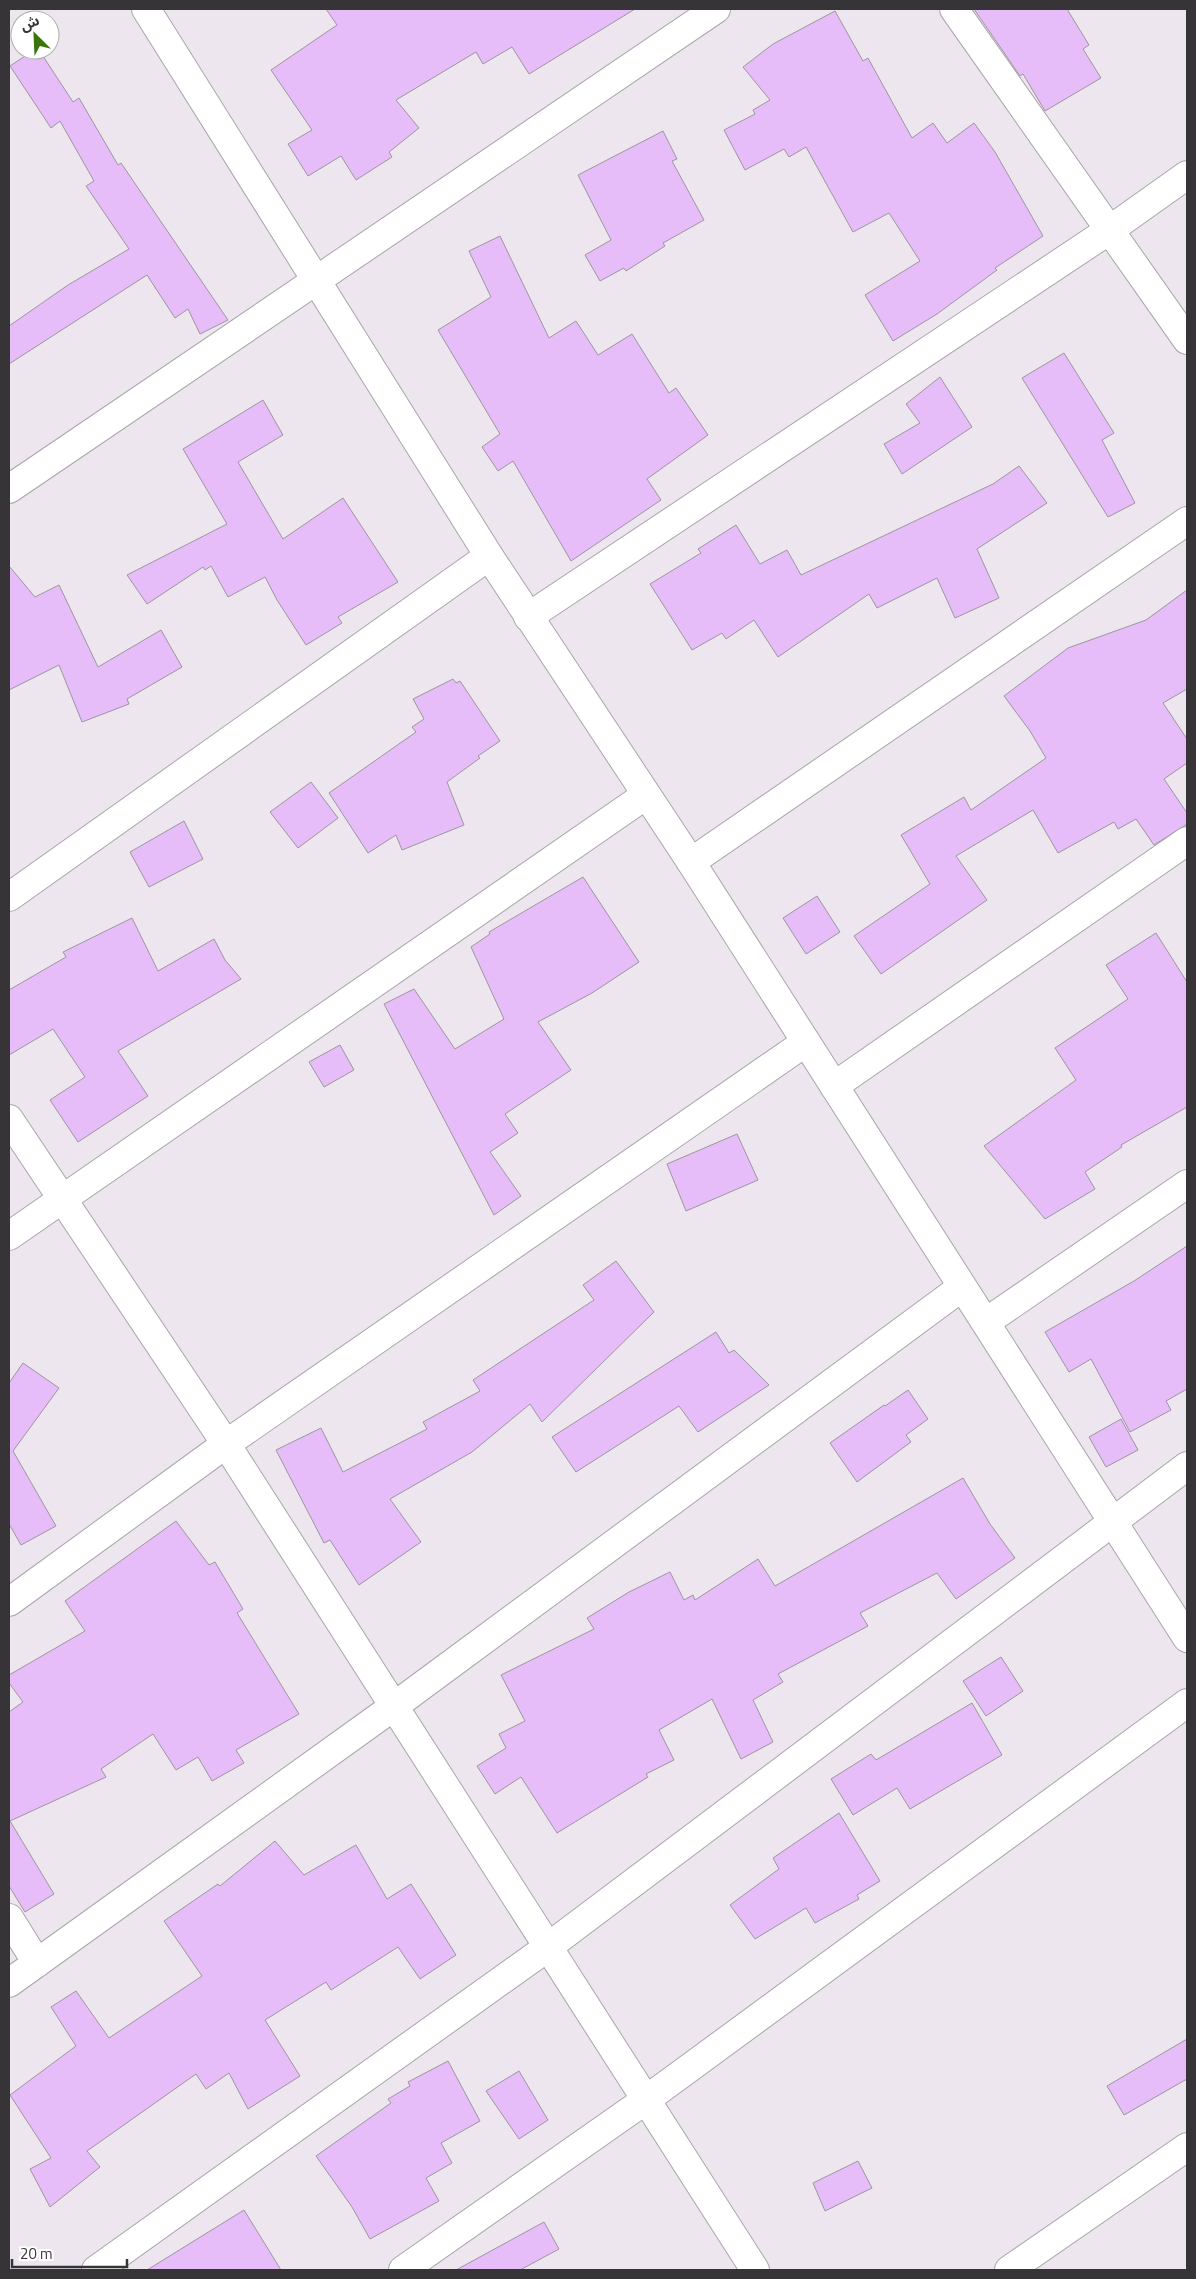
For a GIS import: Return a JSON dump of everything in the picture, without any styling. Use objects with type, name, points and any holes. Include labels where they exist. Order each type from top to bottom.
[{"type":"street","points":[[146,9],[489,556],[691,862],[1187,1638]]},
{"type":"street","points":[[9,489],[716,9]]},
{"type":"street","points":[[954,9],[1187,340]]},
{"type":"street","points":[[528,617],[1111,230],[1187,175]]},
{"type":"street","points":[[691,862],[1187,521]]},
{"type":"street","points":[[9,897],[489,556]]},
{"type":"street","points":[[9,1236],[60,1198],[646,795]]},
{"type":"street","points":[[834,1086],[1187,841]]},
{"type":"street","points":[[9,1602],[226,1444],[806,1042]]},
{"type":"street","points":[[9,1119],[226,1444],[393,1707],[647,2098],[755,2270]]},
{"type":"street","points":[[986,1322],[1187,1184]]},
{"type":"street","points":[[9,1984],[393,1707],[962,1287]]},
{"type":"street","points":[[96,2270],[548,1947],[1187,1466]]},
{"type":"street","points":[[403,2270],[647,2098],[1187,1703]]},
{"type":"street","points":[[9,1918],[37,1963]]},
{"type":"street","points":[[1009,2270],[1187,2147]]},
{"type":"building","points":[[326,9],[635,9],[529,74],[512,47],[483,64],[476,52],[396,100],[419,128],[389,152],[392,157],[356,180],[341,156],[308,176],[288,144],[312,130],[271,70],[337,25]]},
{"type":"building","points":[[974,9],[1067,9],[1089,45],[1083,49],[1101,78],[1045,111],[1023,74],[1020,76]]},
{"type":"building","points":[[835,11],[863,61],[868,58],[912,138],[933,123],[947,143],[974,123],[995,152],[1043,236],[995,268],[997,270],[937,314],[893,341],[865,295],[920,261],[889,213],[853,232],[806,147],[789,157],[784,149],[745,170],[724,130],[755,114],[753,110],[770,100],[743,67],[773,44]]},
{"type":"building","points":[[19,60],[46,60],[73,102],[79,98],[118,165],[121,163],[228,320],[200,334],[188,309],[175,318],[147,275],[9,364],[9,326],[68,285],[129,249],[86,186],[94,181],[60,121],[51,128],[10,66]]},
{"type":"building","points":[[663,131],[677,159],[672,161],[704,220],[663,243],[665,246],[626,271],[624,268],[600,281],[585,255],[611,240],[578,175]]},
{"type":"building","points":[[500,236],[549,338],[576,321],[598,355],[632,334],[669,393],[676,388],[708,435],[647,479],[661,500],[571,561],[513,461],[498,471],[482,447],[500,434],[438,330],[491,297],[469,251]]},
{"type":"building","points":[[1064,353],[1114,433],[1102,440],[1135,503],[1108,517],[1022,378]]},
{"type":"building","points":[[940,377],[972,427],[902,474],[884,444],[920,423],[906,404]]},
{"type":"building","points":[[263,400],[283,435],[238,462],[283,539],[343,498],[398,582],[338,617],[342,623],[306,645],[277,600],[265,577],[228,597],[211,566],[205,570],[203,567],[147,604],[127,575],[227,524],[183,449]]},
{"type":"building","points":[[1019,466],[1047,503],[977,549],[999,598],[955,618],[937,578],[877,608],[869,594],[778,657],[754,620],[726,639],[722,633],[692,650],[650,584],[701,553],[698,549],[736,525],[760,564],[787,550],[801,575],[993,484]]},
{"type":"building","points":[[9,566],[35,597],[59,585],[98,667],[161,630],[182,667],[127,699],[129,704],[82,722],[59,665],[9,690]]},
{"type":"building","points":[[1187,590],[1187,689],[1163,703],[1187,739],[1187,763],[1164,779],[1187,813],[1187,824],[1154,845],[1136,819],[1118,829],[1114,822],[1058,853],[1033,810],[956,856],[987,900],[881,974],[854,936],[930,884],[901,835],[964,797],[971,810],[1046,758],[1030,731],[1004,696],[1068,648],[1146,620]]},
{"type":"building","points":[[453,679],[456,683],[460,681],[500,741],[478,756],[480,758],[447,782],[464,825],[402,850],[396,835],[368,853],[329,793],[416,732],[412,727],[424,719],[413,699]]},
{"type":"building","points":[[311,782],[338,818],[298,848],[270,812]]},
{"type":"building","points":[[184,821],[203,859],[149,887],[130,852]]},
{"type":"building","points":[[583,877],[639,962],[592,993],[538,1022],[571,1070],[505,1114],[518,1133],[490,1152],[521,1196],[494,1215],[384,1004],[414,989],[455,1049],[504,1019],[471,947],[490,934],[489,932]]},
{"type":"building","points":[[817,896],[840,932],[806,954],[783,918]]},
{"type":"building","points":[[132,918],[158,971],[214,939],[225,960],[241,979],[118,1051],[148,1096],[78,1142],[50,1100],[85,1077],[53,1029],[9,1055],[9,990],[66,957],[63,952]]},
{"type":"building","points":[[1156,933],[1187,982],[1187,1107],[1121,1145],[1122,1147],[1085,1172],[1095,1189],[1045,1219],[984,1146],[1076,1080],[1055,1048],[1128,999],[1106,965]]},
{"type":"building","points":[[340,1045],[354,1070],[324,1087],[309,1062]]},
{"type":"building","points":[[737,1134],[758,1180],[686,1211],[667,1164]]},
{"type":"building","points":[[1187,1246],[1187,1389],[1166,1401],[1171,1410],[1130,1432],[1091,1359],[1069,1372],[1045,1332],[1134,1281]]},
{"type":"building","points":[[616,1261],[654,1312],[542,1422],[530,1404],[472,1452],[390,1499],[421,1542],[359,1585],[330,1540],[324,1543],[276,1450],[321,1428],[343,1472],[427,1429],[423,1422],[480,1391],[473,1380],[594,1300],[583,1285]]},
{"type":"building","points":[[716,1332],[729,1353],[734,1350],[769,1385],[698,1432],[679,1406],[576,1472],[552,1437]]},
{"type":"building","points":[[23,1363],[59,1388],[13,1451],[56,1526],[21,1545],[9,1524],[9,1383]]},
{"type":"building","points":[[908,1390],[928,1419],[906,1435],[911,1442],[857,1482],[830,1443]]},
{"type":"building","points":[[1121,1419],[1138,1450],[1106,1467],[1089,1437]]},
{"type":"building","points":[[963,1478],[990,1524],[1015,1558],[956,1599],[937,1573],[860,1613],[868,1626],[778,1674],[783,1682],[753,1700],[773,1742],[741,1759],[712,1699],[659,1730],[674,1760],[646,1774],[648,1777],[557,1833],[521,1777],[495,1794],[477,1766],[506,1748],[499,1734],[525,1721],[501,1675],[594,1629],[587,1618],[629,1592],[670,1572],[684,1600],[693,1595],[695,1600],[758,1559],[775,1586]]},
{"type":"building","points":[[176,1521],[209,1565],[215,1562],[243,1609],[237,1613],[299,1714],[236,1750],[244,1763],[212,1781],[198,1757],[176,1770],[153,1734],[101,1769],[106,1777],[10,1821],[54,1894],[25,1912],[9,1886],[9,1712],[23,1702],[9,1683],[9,1675],[85,1631],[65,1601]]},
{"type":"building","points":[[1001,1657],[1023,1691],[986,1716],[963,1681]]},
{"type":"building","points":[[972,1703],[1002,1755],[910,1809],[897,1788],[853,1815],[831,1779],[871,1754],[876,1760]]},
{"type":"building","points":[[839,1813],[880,1881],[857,1895],[859,1899],[815,1923],[806,1908],[755,1939],[730,1905],[779,1869],[773,1858]]},
{"type":"building","points":[[275,1841],[304,1875],[356,1845],[387,1899],[411,1884],[456,1955],[420,1979],[398,1947],[331,1990],[326,1982],[265,2020],[300,2076],[248,2109],[229,2073],[206,2089],[196,2074],[87,2151],[100,2167],[50,2207],[30,2169],[51,2158],[10,2095],[76,2046],[51,2007],[76,1991],[109,2038],[202,1976],[164,1921],[218,1884],[220,1886]]},
{"type":"building","points":[[1187,2039],[1187,2079],[1124,2115],[1107,2086]]},
{"type":"building","points":[[448,2061],[480,2121],[441,2143],[452,2163],[426,2178],[439,2201],[370,2239],[352,2207],[316,2156],[391,2103],[388,2099],[410,2086],[408,2082]]},
{"type":"building","points":[[519,2071],[548,2120],[519,2139],[486,2091]]},
{"type":"building","points":[[858,2161],[872,2188],[825,2211],[813,2183]]},
{"type":"building","points":[[244,2210],[281,2270],[147,2270]]},
{"type":"building","points":[[544,2222],[559,2249],[520,2270],[456,2270]]}]
